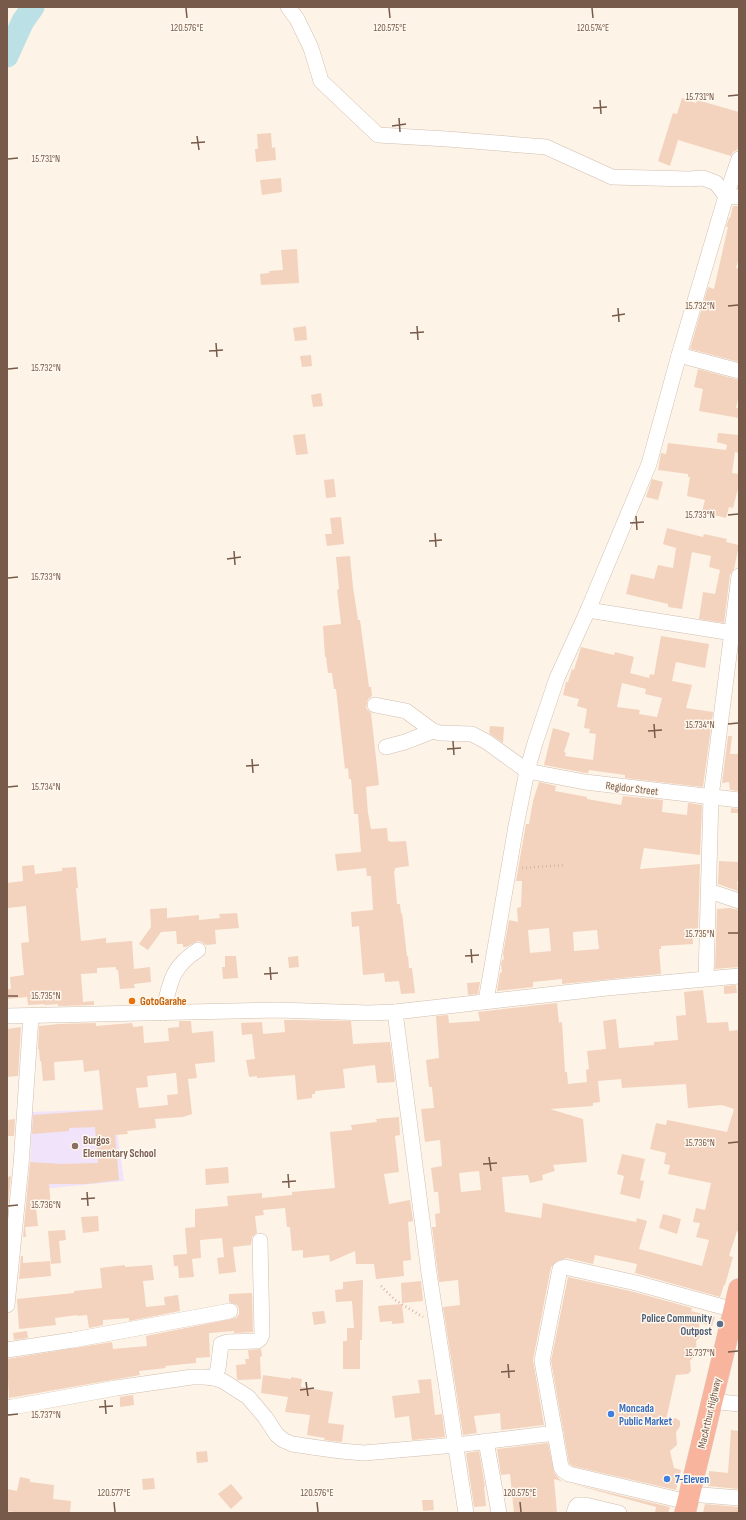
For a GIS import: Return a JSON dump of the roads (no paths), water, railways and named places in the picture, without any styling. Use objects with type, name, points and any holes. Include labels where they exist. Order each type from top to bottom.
[{"type":"highway","name":"MacArthur Highway","points":[[688,1503],[711,1401],[739,1289]]},
{"type":"street","points":[[288,7],[297,19],[311,48],[321,81],[378,135],[546,147],[612,177],[703,178],[716,183],[732,196]]},
{"type":"street","points":[[486,1001],[527,771],[545,711],[557,678],[588,610],[649,464],[679,355],[732,196],[739,158]]},
{"type":"street","points":[[679,355],[739,371]]},
{"type":"street","points":[[706,978],[711,797],[735,633],[739,576]]},
{"type":"street","points":[[588,610],[735,633]]},
{"type":"street","points":[[375,705],[406,711],[433,731],[440,733],[472,734],[487,742],[527,771]]},
{"type":"street","points":[[386,747],[405,742],[433,731]]},
{"type":"street","name":"Regidor Street","points":[[527,771],[585,782],[739,800]]},
{"type":"street","points":[[709,891],[739,901]]},
{"type":"street","points":[[163,1013],[173,975],[180,964],[187,957],[198,950]]},
{"type":"street","points":[[7,1016],[278,1010],[368,1013],[395,1012],[486,1001],[706,978],[739,976]]},
{"type":"street","points":[[395,1012],[414,1167],[466,1513]]},
{"type":"street","points":[[7,1305],[21,1165],[31,1016]]},
{"type":"street","points":[[214,1378],[218,1369],[221,1344],[227,1342],[257,1341],[262,1335],[260,1241]]},
{"type":"street","points":[[734,1310],[636,1283],[565,1267],[561,1268],[542,1361],[561,1467],[564,1471],[569,1474],[688,1503],[739,1498]]},
{"type":"street","points":[[7,1350],[73,1340],[230,1311]]},
{"type":"street","points":[[7,1408],[116,1388],[192,1377],[214,1378],[223,1381],[248,1397],[265,1417],[277,1435],[283,1440],[292,1444],[364,1453],[456,1445],[555,1433]]},
{"type":"street","points":[[711,1401],[739,1404]]},
{"type":"street","points":[[486,1441],[499,1513]]},
{"type":"street","points":[[575,1510],[578,1505],[585,1505],[619,1513]]},
{"type":"waterway","points":[[7,56],[23,21],[33,7]]},
{"type":"place","name":"GotoGarahe","points":[[132,1001]]},
{"type":"place","name":"Burgos Elementary School","points":[[75,1146]]},
{"type":"place","name":"Police Community Outpost","points":[[720,1324]]},
{"type":"place","name":"Moncada Public Market","points":[[611,1414]]},
{"type":"place","name":"7-Eleven","points":[[667,1479]]}]
